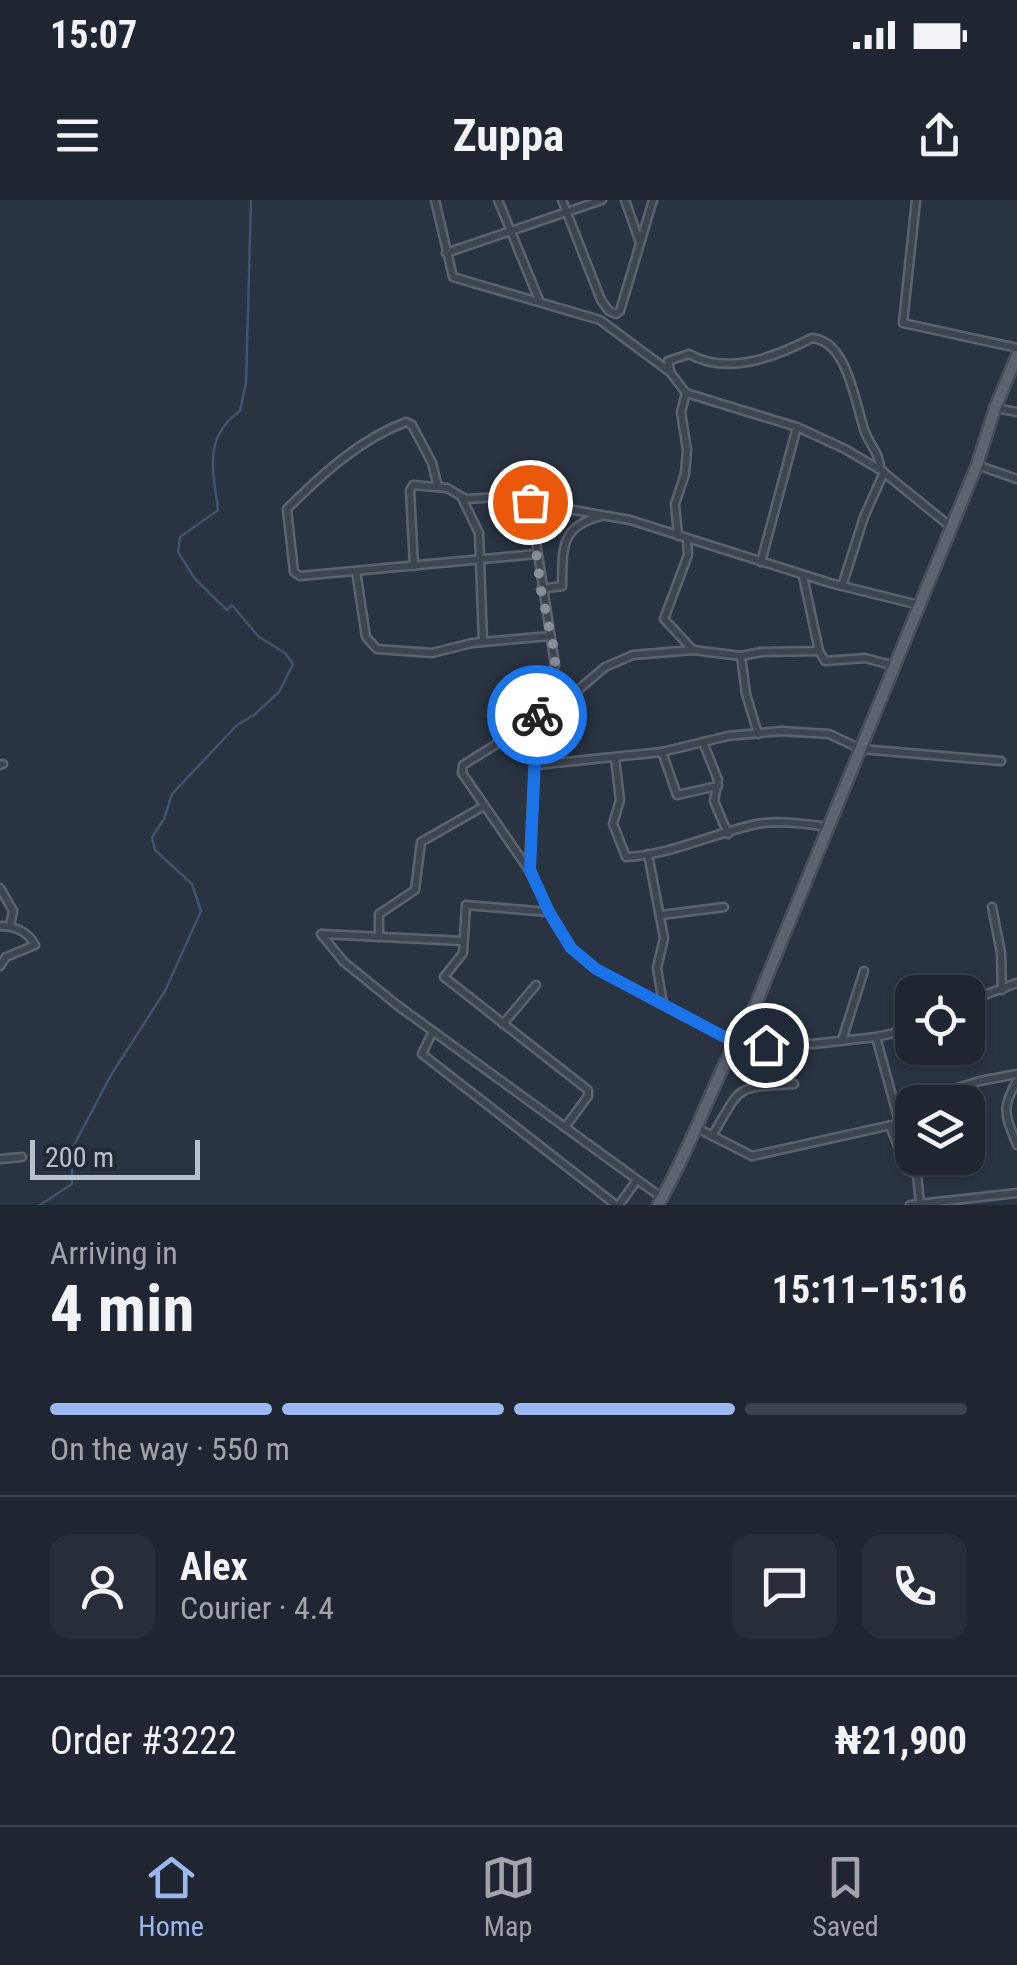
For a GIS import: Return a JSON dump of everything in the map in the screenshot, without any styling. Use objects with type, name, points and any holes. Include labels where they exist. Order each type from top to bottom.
[{"type":"main road","points":[[660,1202],[734,1042],[755,1006],[977,465],[995,408],[1014,371],[1017,352]]},
{"type":"street","points":[[436,200],[453,277],[600,320],[670,372],[686,393],[797,427],[882,471],[951,527]]},
{"type":"street","points":[[498,200],[539,302]]},
{"type":"street","points":[[562,200],[601,300],[616,314],[653,200]]},
{"type":"street","points":[[446,254],[602,200]]},
{"type":"street","points":[[625,200],[640,244]]},
{"type":"street","points":[[916,200],[902,323],[1017,352]]},
{"type":"street","points":[[670,372],[668,361],[688,354],[707,363],[744,363],[812,338],[823,339],[834,348],[858,401],[864,431],[882,471],[842,586]]},
{"type":"street","points":[[678,536],[676,504],[685,474],[686,450],[681,412],[686,393]]},
{"type":"street","points":[[995,408],[1017,412]]},
{"type":"street","points":[[438,487],[432,464],[412,425],[406,422],[383,433],[324,472],[287,509],[297,575],[536,554]]},
{"type":"street","points":[[762,562],[797,427]]},
{"type":"street","points":[[977,465],[1017,479]]},
{"type":"street","points":[[414,566],[411,486],[453,489],[479,534],[483,642]]},
{"type":"street","points":[[461,497],[500,496],[607,514],[803,575],[918,604]]},
{"type":"street","points":[[530,502],[555,671],[536,717],[530,870]]},
{"type":"street","points":[[541,590],[562,586],[563,549],[572,530],[582,521],[607,514]]},
{"type":"street","points":[[688,539],[688,554],[664,619],[693,650]]},
{"type":"street","points":[[688,554],[700,544]]},
{"type":"street","points":[[356,571],[366,637],[373,647],[432,653],[483,642],[550,636]]},
{"type":"street","points":[[803,575],[819,652],[825,661],[865,658],[895,666]]},
{"type":"street","points":[[819,652],[741,656],[693,650],[643,652],[605,667],[564,702],[463,765],[462,773],[530,870],[549,912],[571,948],[582,958],[734,1042],[786,1046],[895,1033]]},
{"type":"street","points":[[741,656],[746,694],[758,734]]},
{"type":"street","points":[[536,765],[662,752],[728,736],[822,733],[861,749],[1001,761]]},
{"type":"street","points":[[703,742],[719,786],[714,801],[728,834]]},
{"type":"street","points":[[662,752],[677,795],[719,786]]},
{"type":"street","points":[[615,758],[620,800],[613,824],[624,855],[630,857],[766,824],[828,827]]},
{"type":"street","points":[[379,938],[379,914],[414,890],[421,842],[484,806]]},
{"type":"street","points":[[648,854],[664,944],[657,968],[664,1005]]},
{"type":"street","points":[[0,888],[13,911],[10,926]]},
{"type":"street","points":[[549,912],[466,904],[461,956],[445,974],[445,980],[588,1090],[588,1096],[566,1126]]},
{"type":"street","points":[[660,915],[724,906]]},
{"type":"street","points":[[992,906],[1002,953],[1002,990]]},
{"type":"street","points":[[0,926],[10,926],[29,936],[34,946],[6,957],[0,966]]},
{"type":"street","points":[[463,941],[321,934],[358,974],[638,1180],[660,1202]]},
{"type":"street","points":[[842,1040],[864,971]]},
{"type":"street","points":[[985,996],[1017,983]]},
{"type":"street","points":[[503,1024],[536,985]]},
{"type":"street","points":[[433,1031],[422,1054],[618,1205],[638,1180]]},
{"type":"street","points":[[876,1037],[895,1109]]},
{"type":"street","points":[[967,1085],[1017,1078]]},
{"type":"street","points":[[1017,1078],[1004,1112],[1017,1145]]},
{"type":"street","points":[[712,1136],[738,1091],[794,1084]]},
{"type":"street","points":[[697,1128],[752,1156],[895,1122]]},
{"type":"street","points":[[890,1126],[907,1170],[917,1174],[917,1204],[966,1202],[1017,1193]]},
{"type":"street","points":[[0,1159],[22,1156]]},
{"type":"waterway","points":[[40,1205],[72,1184],[72,1149],[111,1075],[165,991],[201,911],[192,884],[155,850],[152,837],[164,819],[172,794],[237,725],[279,692],[293,664],[285,653],[259,637],[232,605],[227,610],[195,579],[178,552],[180,537],[218,510],[213,468],[215,443],[228,421],[240,411],[246,383],[251,200]]},
{"type":"way so far","points":[[530,502],[541,590],[555,654],[555,671],[537,715]]},
{"type":"route","points":[[537,715],[530,870],[571,948],[596,969],[734,1042],[766,1045]]}]
